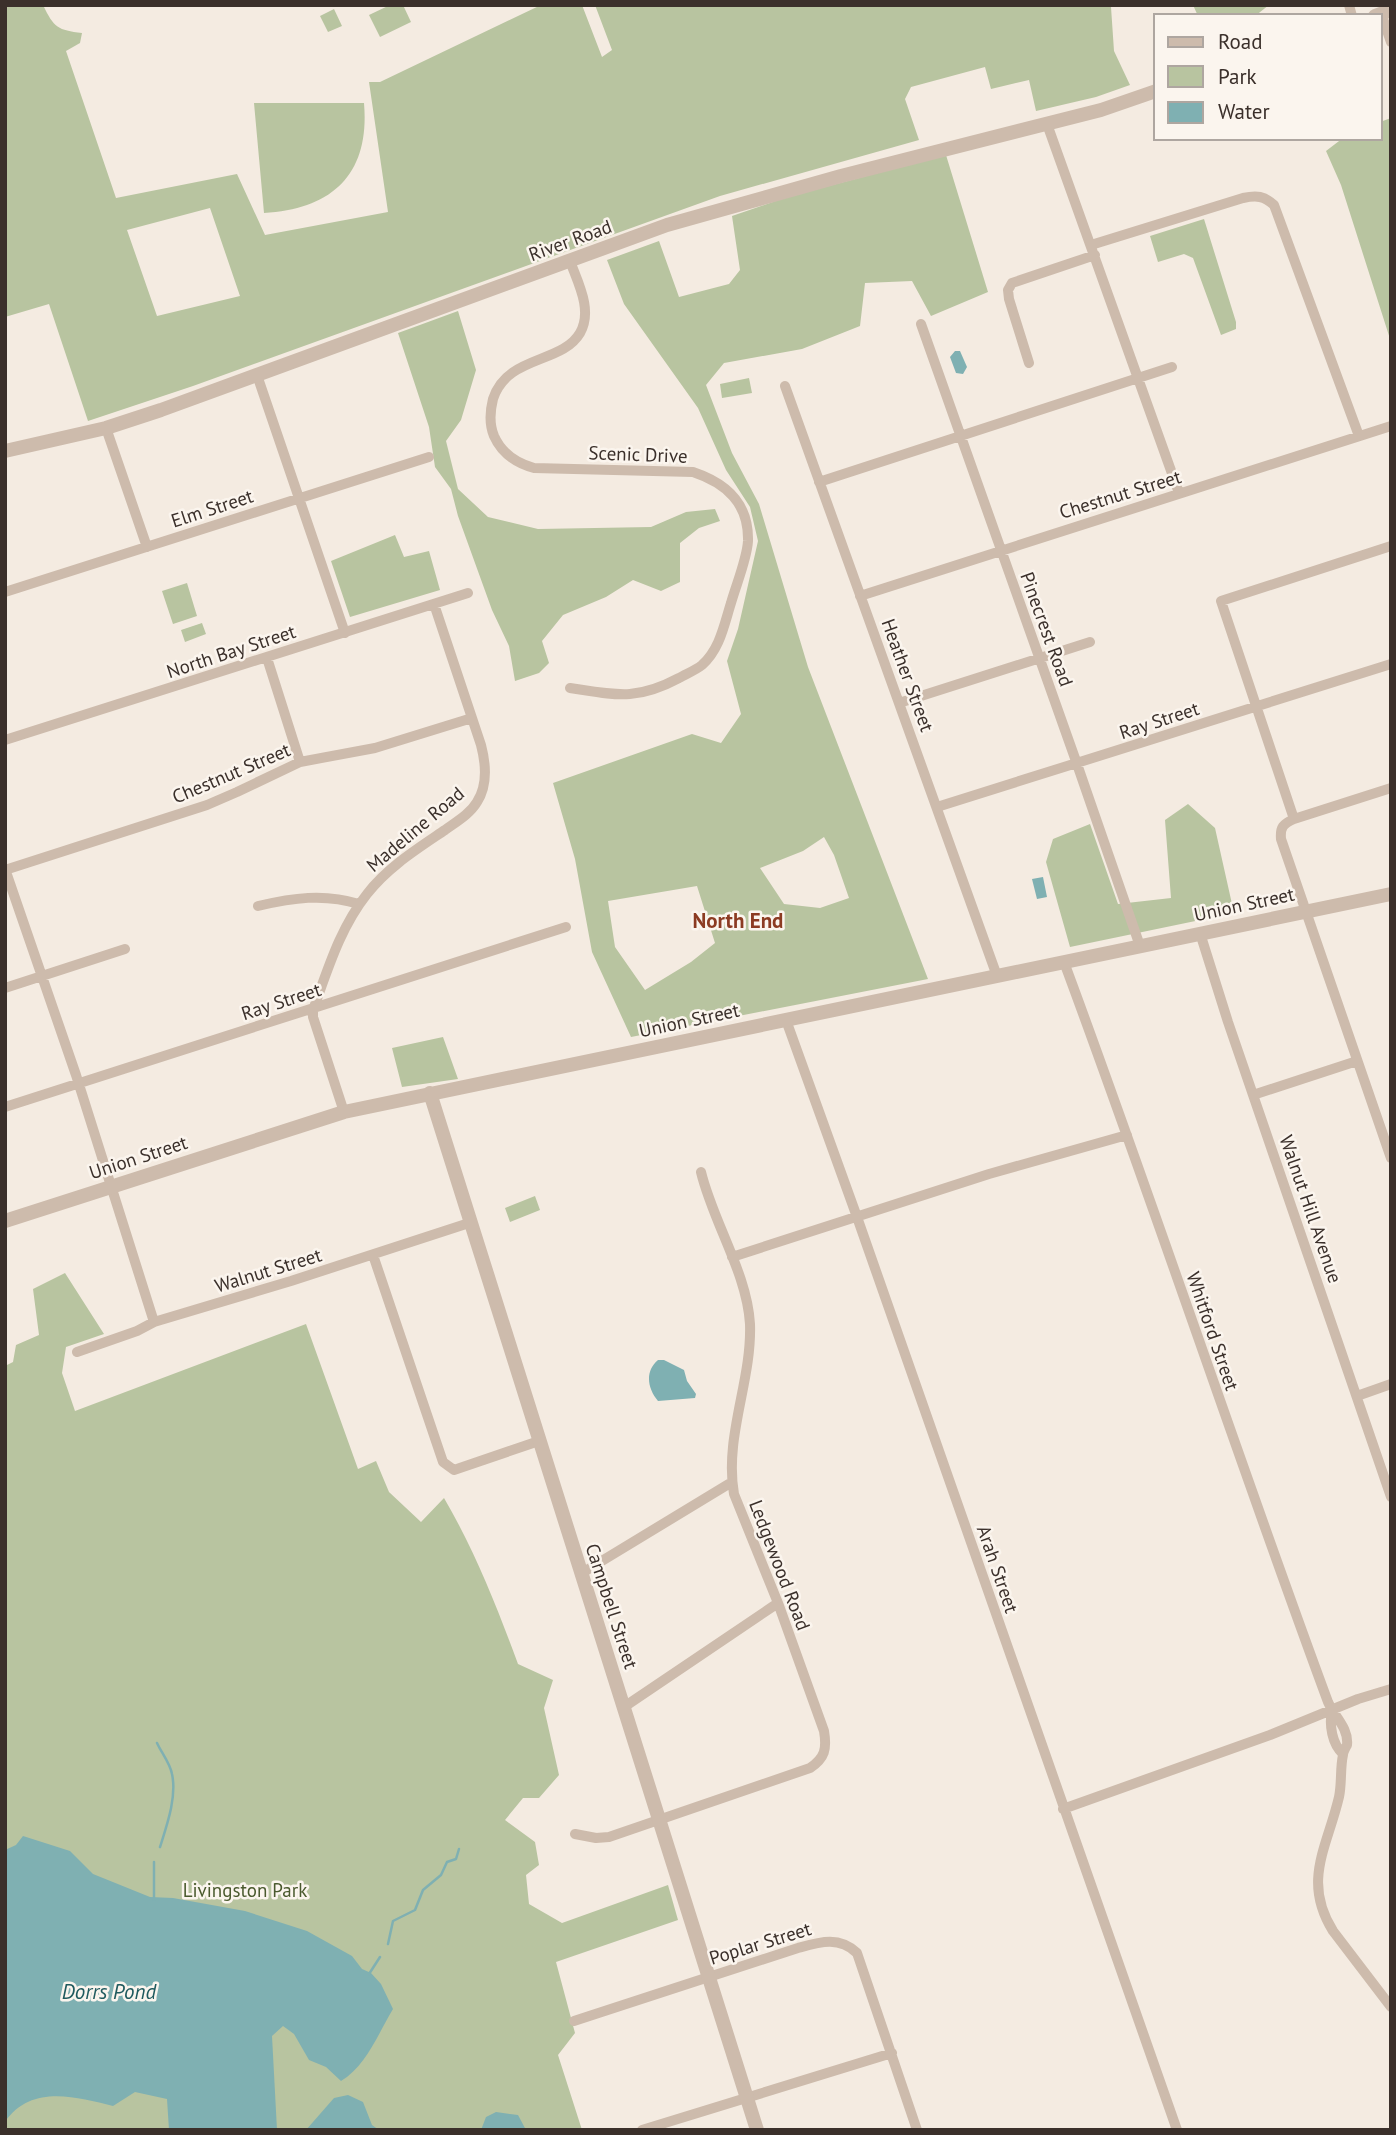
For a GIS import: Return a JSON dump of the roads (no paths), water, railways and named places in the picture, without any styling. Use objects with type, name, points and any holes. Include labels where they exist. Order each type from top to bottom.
[{"type":"street","points":[[1382,13],[1391,42]]},
{"type":"street","name":"River Road","points":[[5,451],[106,428],[667,225],[1101,110],[1154,92]]},
{"type":"street","points":[[1047,124],[1179,493]]},
{"type":"street","points":[[1029,363],[1009,299],[1008,290],[1012,283],[1093,250],[1254,195],[1266,198],[1274,205],[1359,436]]},
{"type":"street","name":"Scenic Drive","points":[[570,261],[584,302],[585,313],[581,331],[574,342],[515,370],[499,386],[490,419],[501,448],[515,461],[534,468],[693,472],[715,479],[733,494],[744,514],[748,542],[719,643],[702,665],[671,682],[638,695],[615,695],[570,688]]},
{"type":"street","name":"Pinecrest Road","points":[[921,324],[1140,946]]},
{"type":"street","points":[[819,482],[1172,367]]},
{"type":"street","points":[[257,375],[345,633]]},
{"type":"street","name":"Heather Street","points":[[785,386],[997,976]]},
{"type":"street","name":"Chestnut Street","points":[[860,596],[1391,426]]},
{"type":"street","points":[[106,428],[147,547]]},
{"type":"street","name":"Elm Street","points":[[5,592],[429,457]]},
{"type":"street","points":[[1294,818],[1221,601],[1391,546]]},
{"type":"street","name":"North Bay Street","points":[[5,740],[468,593]]},
{"type":"street","name":"Madeline Road","points":[[313,1010],[334,952],[359,904],[381,877],[477,803],[485,780],[485,764],[472,718],[434,604]]},
{"type":"street","points":[[899,704],[1090,642]]},
{"type":"street","points":[[267,658],[300,762]]},
{"type":"street","name":"Ray Street","points":[[937,807],[1391,664]]},
{"type":"street","name":"Chestnut Street","points":[[5,870],[207,805],[300,762],[375,748],[472,718]]},
{"type":"street","points":[[1391,788],[1294,818],[1280,829],[1305,911],[1391,1158]]},
{"type":"street","points":[[5,870],[79,1083],[154,1322]]},
{"type":"street","name":"Union Street","points":[[5,1220],[344,1112],[1391,894]]},
{"type":"street","points":[[258,906],[315,897],[337,898],[359,904]]},
{"type":"street","name":"Ray Street","points":[[5,1107],[566,927]]},
{"type":"street","name":"Walnut Hill Avenue","points":[[1200,933],[1391,1497]]},
{"type":"street","points":[[5,988],[125,949]]},
{"type":"street","name":"Whitford Street","points":[[1064,962],[1275,1559],[1332,1711],[1339,1716],[1347,1746],[1343,1754],[1339,1798],[1320,1860],[1317,1892],[1333,1931],[1391,2007]]},
{"type":"street","points":[[313,1010],[315,1025],[344,1112]]},
{"type":"street","name":"Arah Street","points":[[786,1020],[1177,2130]]},
{"type":"street","points":[[1253,1095],[1357,1061]]},
{"type":"street","name":"Campbell Street","points":[[430,1093],[711,1977],[757,2130]]},
{"type":"street","points":[[732,1257],[989,1174],[1127,1135]]},
{"type":"street","name":"Ledgewood Road","points":[[575,1834],[596,1838],[609,1837],[810,1768],[819,1762],[825,1753],[824,1731],[778,1603],[737,1505],[732,1482],[737,1410],[748,1358],[750,1326],[747,1305],[732,1257],[706,1194],[701,1172]]},
{"type":"street","name":"Walnut Street","points":[[77,1352],[137,1331],[154,1322],[470,1223]]},
{"type":"street","points":[[373,1255],[443,1462],[454,1469],[539,1441]]},
{"type":"street","points":[[1357,1396],[1391,1384]]},
{"type":"street","points":[[582,1573],[732,1482]]},
{"type":"street","points":[[624,1707],[778,1603]]},
{"type":"street","points":[[1063,1810],[1391,1689]]},
{"type":"street","name":"Poplar Street","points":[[575,2021],[819,1942],[840,1942],[857,1953],[917,2130]]},
{"type":"street","points":[[642,2130],[892,2053]]},
{"type":"water","points":[[955,351],[960,351],[967,367],[963,374],[956,373],[950,357]]},
{"type":"water","points":[[1043,877],[1047,897],[1037,899],[1032,879]]},
{"type":"water","points":[[658,1360],[664,1360],[684,1370],[687,1381],[696,1394],[695,1398],[658,1401],[652,1391],[649,1374]]},
{"type":"water","name":"Dorrs Pond","points":[[23,1836],[70,1851],[93,1874],[150,1897],[173,1898],[245,1911],[307,1931],[352,1956],[362,1969],[371,1973],[381,1984],[393,2009],[358,2067],[341,2081],[326,2067],[309,2060],[294,2034],[283,2026],[272,2036],[277,2130],[169,2130],[167,2099],[135,2092],[113,2106],[69,2097],[41,2098],[16,2110],[5,2122],[5,1850],[16,1845]]},
{"type":"water","points":[[348,2095],[363,2102],[372,2125],[379,2130],[306,2130],[334,2098]]},
{"type":"water","points":[[496,2112],[518,2115],[526,2130],[481,2130],[486,2117]]},
{"type":"waterway","points":[[157,1743],[169,1766],[173,1783],[170,1811],[160,1847]]},
{"type":"waterway","points":[[388,1944],[393,1921],[415,1910],[423,1890],[441,1875],[447,1862],[456,1859],[459,1849]]},
{"type":"waterway","points":[[154,1862],[154,1900]]},
{"type":"waterway","points":[[369,1974],[380,1957]]},
{"type":"district","name":"North End","points":[[738,921]]},
{"type":"park label","name":"Livingston Park","points":[[245,1890]]}]
